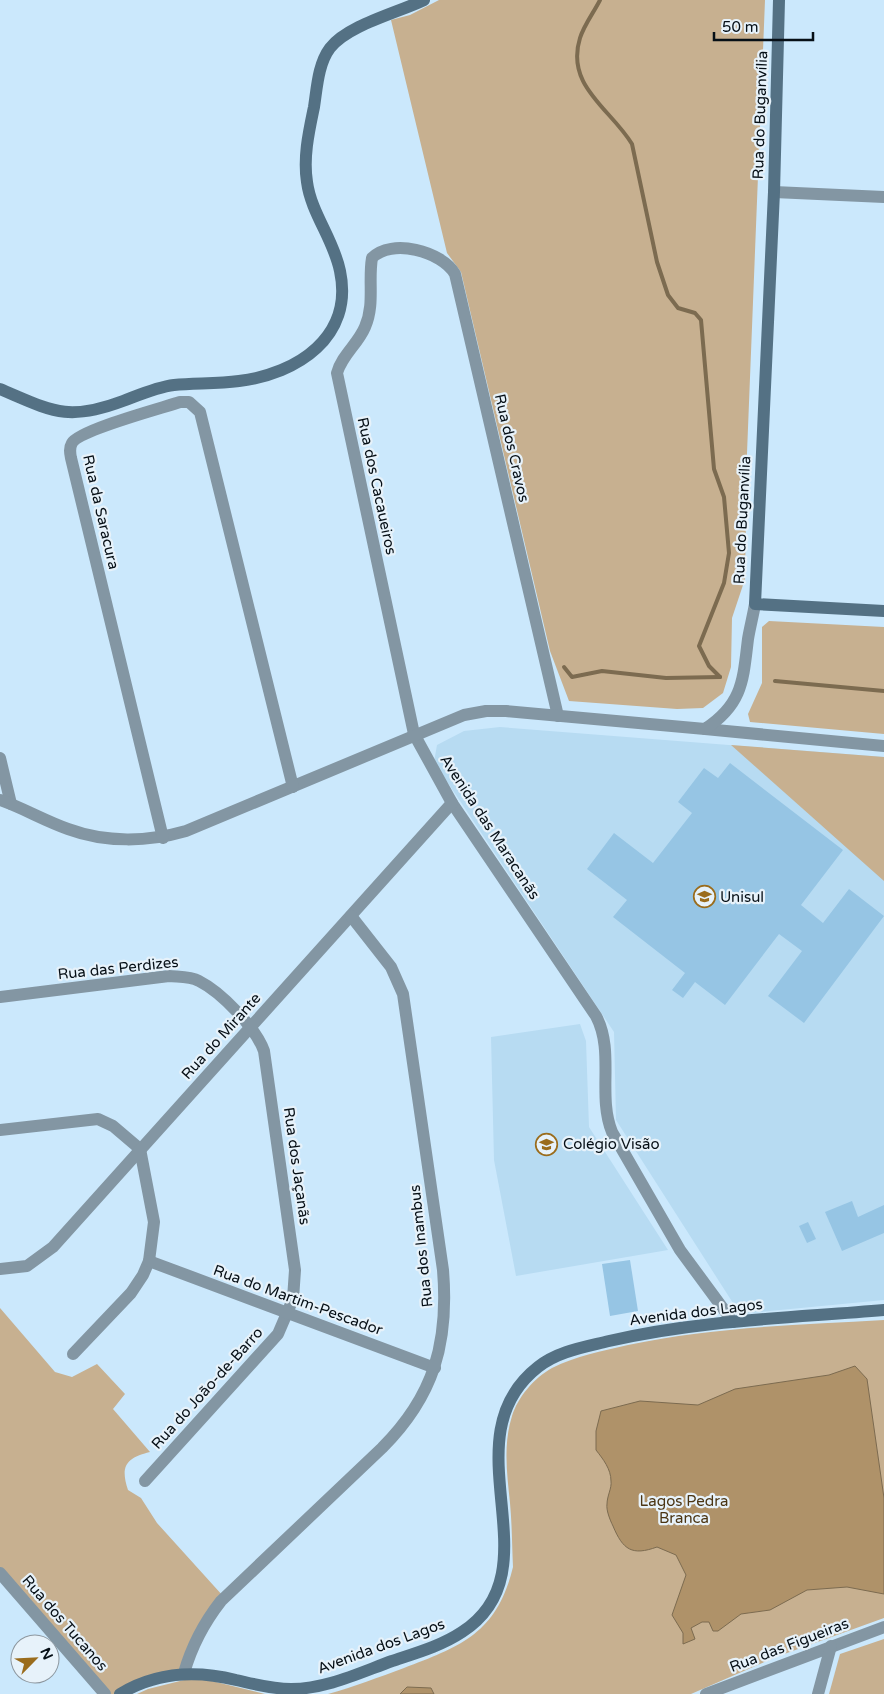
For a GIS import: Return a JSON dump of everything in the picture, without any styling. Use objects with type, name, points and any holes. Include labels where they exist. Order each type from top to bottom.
[{"type":"street","points":[[0,389],[58,412],[88,412],[172,385],[239,381],[263,376],[286,369],[308,355],[324,341],[336,324],[344,288],[334,252],[307,184],[307,146],[323,62],[330,48],[355,30],[424,0]]},
{"type":"street","name":"Rua do Buganvília","points":[[705,729],[721,718],[737,697],[744,674],[755,604],[774,192],[779,0]]},
{"type":"street","points":[[774,192],[884,197]]},
{"type":"street","name":"Rua dos Cravos","points":[[376,253],[391,248],[409,249],[444,260],[455,274],[558,716]]},
{"type":"street","name":"Rua dos Cacaueiros","points":[[376,253],[372,258],[371,264],[372,290],[368,317],[364,329],[339,366],[337,374],[414,734]]},
{"type":"street","name":"Rua da Saracura","points":[[163,838],[71,458],[72,442],[86,433],[180,402],[189,402],[200,412],[293,787]]},
{"type":"street","points":[[755,604],[884,611]]},
{"type":"street","points":[[0,758],[6,802],[67,829],[86,835],[140,840],[163,838],[186,831],[414,734],[464,715],[486,711],[884,746]]},
{"type":"street","name":"Avenida das Maracanãs","points":[[414,734],[452,804],[596,1016],[605,1041],[606,1114],[612,1132],[680,1250],[733,1322]]},
{"type":"street","name":"Rua do Mirante","points":[[0,1270],[27,1266],[44,1254],[452,804]]},
{"type":"street","name":"Rua dos Inambus","points":[[184,1673],[205,1621],[252,1571],[395,1435],[418,1404],[435,1368],[444,1334],[445,1295],[443,1270],[403,994],[391,967],[351,916]]},
{"type":"street","name":"Rua das Perdizes","points":[[0,997],[169,976],[188,977],[208,987],[251,1026]]},
{"type":"street","name":"Rua dos Jaçanãs","points":[[251,1026],[260,1037],[264,1051],[295,1270],[295,1285],[289,1313]]},
{"type":"street","points":[[0,1130],[98,1119],[113,1126],[140,1149],[154,1222],[149,1261],[143,1275],[131,1293],[73,1354]]},
{"type":"street","name":"Rua do Martim-Pescador","points":[[149,1261],[435,1368]]},
{"type":"street","name":"Avenida dos Lagos","points":[[120,1694],[144,1682],[184,1673],[218,1676],[289,1689],[318,1687],[426,1649],[463,1632],[486,1609],[500,1582],[505,1549],[497,1460],[498,1435],[504,1415],[522,1384],[538,1367],[555,1357],[581,1348],[662,1330],[733,1322],[884,1310]]},
{"type":"street","name":"Rua do João-de-Barro","points":[[145,1481],[278,1334],[289,1313]]},
{"type":"street","name":"Rua dos Tucanos","points":[[0,1573],[105,1694]]},
{"type":"street","name":"Rua das Figueiras","points":[[706,1694],[884,1627]]},
{"type":"street","points":[[818,1694],[831,1646]]},
{"type":"shaded area","name":"Unisul","points":[[500,727],[884,757],[884,1300],[740,1314],[616,1120],[614,1032],[434,762],[437,745],[464,731]]},
{"type":"shaded area","name":"Colégio Visão","points":[[580,1024],[586,1041],[589,1127],[668,1250],[516,1276],[494,1160],[491,1037]]},
{"type":"shaded area","points":[[855,1366],[867,1379],[884,1498],[884,1594],[847,1587],[807,1590],[770,1610],[741,1614],[718,1631],[713,1631],[709,1622],[702,1622],[691,1628],[695,1639],[683,1644],[683,1633],[672,1615],[686,1575],[676,1555],[657,1547],[641,1551],[629,1549],[621,1541],[610,1518],[607,1506],[611,1486],[610,1472],[596,1450],[596,1431],[601,1411],[640,1401],[698,1405],[735,1389],[829,1375]]},
{"type":"shaded area","points":[[407,1687],[431,1688],[434,1694],[400,1694]]},
{"type":"green space","points":[[439,0],[765,0],[747,453],[745,579],[732,618],[731,667],[723,693],[703,708],[677,709],[569,701],[550,651],[461,272],[447,253],[391,20],[410,15]]},
{"type":"green space","points":[[769,621],[884,627],[884,734],[750,722],[748,714],[762,683],[762,627]]},
{"type":"green space","points":[[731,745],[884,757],[884,881]]},
{"type":"green space","points":[[0,1308],[55,1372],[72,1377],[97,1364],[125,1394],[113,1409],[150,1452],[135,1457],[127,1464],[125,1475],[128,1490],[141,1498],[157,1523],[223,1596],[182,1671],[126,1686],[114,1694],[109,1694],[60,1637],[60,1634],[57,1634],[0,1568]]},
{"type":"green space","name":"Lagos Pedra Branca","points":[[884,1320],[884,1618],[776,1657],[691,1694],[328,1694],[425,1660],[460,1644],[487,1622],[497,1608],[513,1567],[506,1459],[509,1427],[518,1402],[533,1383],[545,1372],[570,1360],[589,1354],[691,1334],[723,1330]]},
{"type":"green space","points":[[884,1639],[884,1694],[829,1694],[840,1654]]},
{"type":"green space","points":[[192,1678],[265,1694],[137,1694],[148,1689]]},
{"type":"building","points":[[730,763],[843,850],[801,905],[823,923],[849,889],[884,916],[804,1023],[768,996],[802,951],[779,934],[725,1005],[695,982],[683,998],[672,990],[685,973],[613,917],[627,900],[587,869],[614,833],[653,863],[692,813],[678,802],[704,768],[718,778]]},
{"type":"building","points":[[852,1201],[858,1217],[884,1205],[884,1233],[842,1251],[825,1212]]},
{"type":"building","points":[[808,1222],[816,1239],[807,1243],[799,1226]]},
{"type":"building","points":[[630,1260],[638,1311],[610,1316],[602,1264]]},
{"type":"waterway","points":[[600,0],[580,38],[577,55],[579,70],[592,96],[632,144],[657,262],[668,295],[678,308],[695,313],[701,320],[714,469],[724,497],[729,553],[724,583],[699,646],[709,666],[720,677]]},
{"type":"waterway","points":[[564,667],[572,677],[602,671],[666,678],[720,677]]},
{"type":"waterway","points":[[775,681],[884,691]]},
{"type":"place","name":"Unisul","points":[[704,897]]},
{"type":"place","name":"Colégio Visão","points":[[547,1144]]}]
